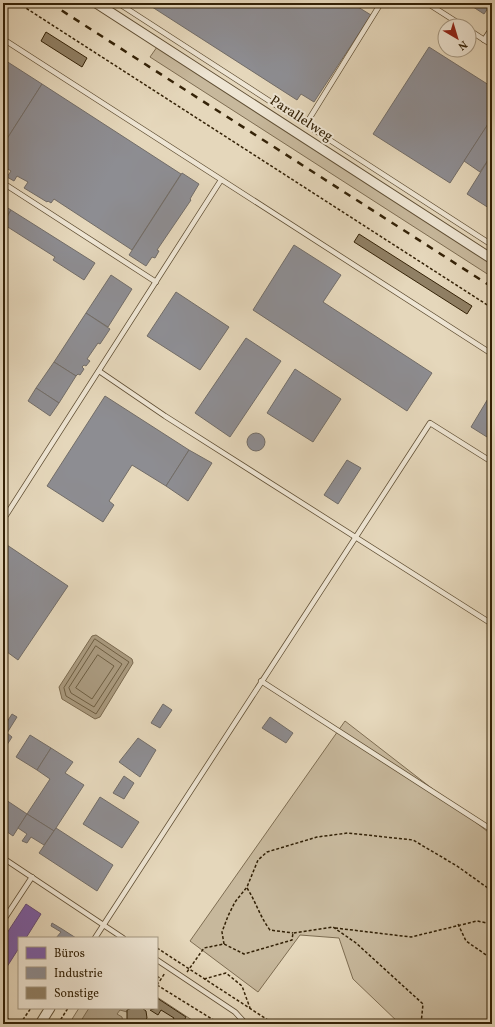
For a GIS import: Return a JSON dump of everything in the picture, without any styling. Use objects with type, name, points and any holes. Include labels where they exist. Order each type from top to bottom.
[{"type":"street","name":"Parallelweg","points":[[96,3],[492,259]]},
{"type":"street","points":[[40,1024],[49,1009]]},
{"type":"lane","points":[[118,3],[124,5],[492,245]]},
{"type":"lane","points":[[306,124],[381,3]]},
{"type":"lane","points":[[428,3],[451,18]]},
{"type":"lane","points":[[484,40],[492,28]]},
{"type":"lane","points":[[477,35],[492,45]]},
{"type":"lane","points":[[3,39],[492,354]]},
{"type":"lane","points":[[4,517],[221,180]]},
{"type":"lane","points":[[3,183],[156,282]]},
{"type":"lane","points":[[99,371],[165,416],[492,624]]},
{"type":"lane","points":[[96,937],[430,423],[492,462]]},
{"type":"lane","points":[[261,681],[492,830]]},
{"type":"lane","points":[[3,858],[121,937]]},
{"type":"lane","points":[[3,920],[32,877]]},
{"type":"lane","points":[[158,961],[235,1012],[246,1024]]},
{"type":"path","points":[[18,3],[492,308]]},
{"type":"path","points":[[224,944],[222,932],[228,916],[235,902],[247,887],[258,860],[267,852],[317,837],[348,833],[413,840],[457,866],[492,891]]},
{"type":"path","points":[[247,887],[258,906],[261,918],[270,930],[293,933],[333,927],[411,937],[458,924],[477,921],[492,924]]},
{"type":"path","points":[[458,924],[466,941],[492,959]]},
{"type":"path","points":[[333,927],[356,943],[423,1004],[421,1024]]},
{"type":"path","points":[[184,977],[204,948],[224,944],[244,954],[292,940],[293,933]]},
{"type":"path","points":[[158,949],[274,1024]]},
{"type":"path","points":[[158,984],[168,968]]},
{"type":"path","points":[[204,979],[226,974],[242,986],[250,1008]]},
{"type":"path","points":[[158,986],[220,1024]]},
{"type":"path","points":[[20,1024],[30,1009]]},
{"type":"path","points":[[58,1024],[67,1009]]},
{"type":"path","points":[[3,1016],[16,1024]]},
{"type":"shaded area","points":[[157,47],[492,264],[492,277],[150,57]]},
{"type":"shaded area","points":[[345,721],[492,835],[492,1024],[400,1024],[353,979],[339,938],[300,935],[258,992],[190,941]]},
{"type":"shaded area","points":[[158,998],[198,1024],[69,1024],[78,1009],[158,1009]]},
{"type":"water","points":[[96,635],[132,659],[133,663],[100,717],[95,719],[62,699],[59,687],[92,636]]},
{"type":"water","points":[[88,1009],[129,1009],[127,1012],[120,1010],[117,1014],[122,1017],[123,1024],[79,1024]]},
{"type":"building: Büros","points":[[26,904],[41,914],[27,937],[18,937],[18,950],[3,973],[3,939]]},
{"type":"building: Industrie","points":[[150,3],[360,3],[358,7],[371,15],[314,102],[301,94],[297,100],[149,5]]},
{"type":"building: Industrie","points":[[467,3],[487,3],[490,5],[484,14]]},
{"type":"building: Industrie","points":[[429,47],[437,52],[437,58],[446,58],[492,87],[492,118],[450,183],[373,134]]},
{"type":"building: Industrie","points":[[3,59],[42,84],[3,145]]},
{"type":"building: Industrie","points":[[42,84],[181,174],[132,250],[54,199],[51,203],[48,201],[47,202],[24,188],[28,182],[17,176],[14,181],[7,177],[11,171],[3,166],[3,145]]},
{"type":"building: Industrie","points":[[488,124],[492,127],[492,154],[480,172],[464,161]]},
{"type":"building: Industrie","points":[[492,154],[492,210],[467,194]]},
{"type":"building: Industrie","points":[[182,173],[199,184],[190,199],[191,200],[157,250],[159,251],[155,258],[152,257],[146,266],[129,255]]},
{"type":"building: Industrie","points":[[3,205],[11,210],[3,222]]},
{"type":"building: Industrie","points":[[11,210],[95,263],[84,280],[53,260],[55,257],[3,224]]},
{"type":"building: Industrie","points":[[294,245],[341,275],[323,302],[432,373],[407,411],[253,310]]},
{"type":"building: Industrie","points":[[111,275],[132,289],[108,327],[86,313]]},
{"type":"building: Industrie","points":[[176,292],[229,327],[200,370],[147,336]]},
{"type":"building: Industrie","points":[[86,313],[110,329],[87,359],[90,361],[86,366],[84,365],[82,367],[84,369],[80,375],[78,374],[76,376],[54,362]]},
{"type":"building: Industrie","points":[[246,338],[281,361],[230,437],[195,413]]},
{"type":"building: Industrie","points":[[54,362],[76,376],[59,403],[36,388]]},
{"type":"building: Industrie","points":[[295,369],[341,399],[313,442],[267,413]]},
{"type":"building: Industrie","points":[[36,388],[59,403],[50,416],[28,401]]},
{"type":"building: Industrie","points":[[105,396],[189,450],[166,486],[132,465],[109,501],[114,505],[103,522],[47,486]]},
{"type":"building: Industrie","points":[[489,397],[492,399],[492,429],[487,437],[471,427]]},
{"type":"building: Industrie","points":[[252,433],[260,433],[265,438],[263,449],[260,451],[252,451],[247,446],[247,438]]},
{"type":"building: Industrie","points":[[189,450],[212,463],[188,501],[166,486]]},
{"type":"building: Industrie","points":[[347,460],[361,468],[338,504],[324,495]]},
{"type":"building: Industrie","points":[[7,545],[68,586],[18,660],[3,649],[3,552]]},
{"type":"building: Industrie","points":[[163,704],[172,710],[160,728],[151,723]]},
{"type":"building: Industrie","points":[[12,714],[17,717],[7,733],[12,737],[3,751],[3,728]]},
{"type":"building: Industrie","points":[[270,717],[293,733],[286,743],[262,728]]},
{"type":"building: Industrie","points":[[30,735],[51,748],[37,770],[16,757]]},
{"type":"building: Industrie","points":[[138,738],[156,750],[140,777],[119,762]]},
{"type":"building: Industrie","points":[[51,748],[73,762],[65,773],[84,785],[54,831],[27,814],[50,779],[37,770]]},
{"type":"building: Industrie","points":[[124,776],[134,783],[124,799],[113,793]]},
{"type":"building: Industrie","points":[[100,797],[139,822],[122,848],[83,824]]},
{"type":"building: Industrie","points":[[3,798],[27,814],[13,836],[3,829]]},
{"type":"building: Industrie","points":[[27,814],[54,831],[44,845],[31,837],[27,843],[22,841],[27,834],[18,828]]},
{"type":"building: Industrie","points":[[56,828],[113,865],[97,891],[39,853]]},
{"type":"building: Industrie","points":[[52,923],[74,937],[57,937],[61,932],[51,926]]},
{"type":"building: Sonstige","points":[[46,32],[87,58],[82,67],[41,41]]},
{"type":"building: Sonstige","points":[[359,234],[472,306],[467,314],[354,242]]},
{"type":"building: Sonstige","points":[[158,999],[186,1017],[182,1024],[171,1023],[174,1018],[161,1010],[158,1015],[150,1010],[158,1009]]},
{"type":"building: Sonstige","points":[[143,1009],[146,1011],[147,1018],[143,1024],[130,1024],[127,1020],[127,1010]]},
{"type":"building: Sonstige","points":[[191,1020],[198,1024],[188,1024]]},
{"type":"railway","points":[[50,3],[492,287]]}]
